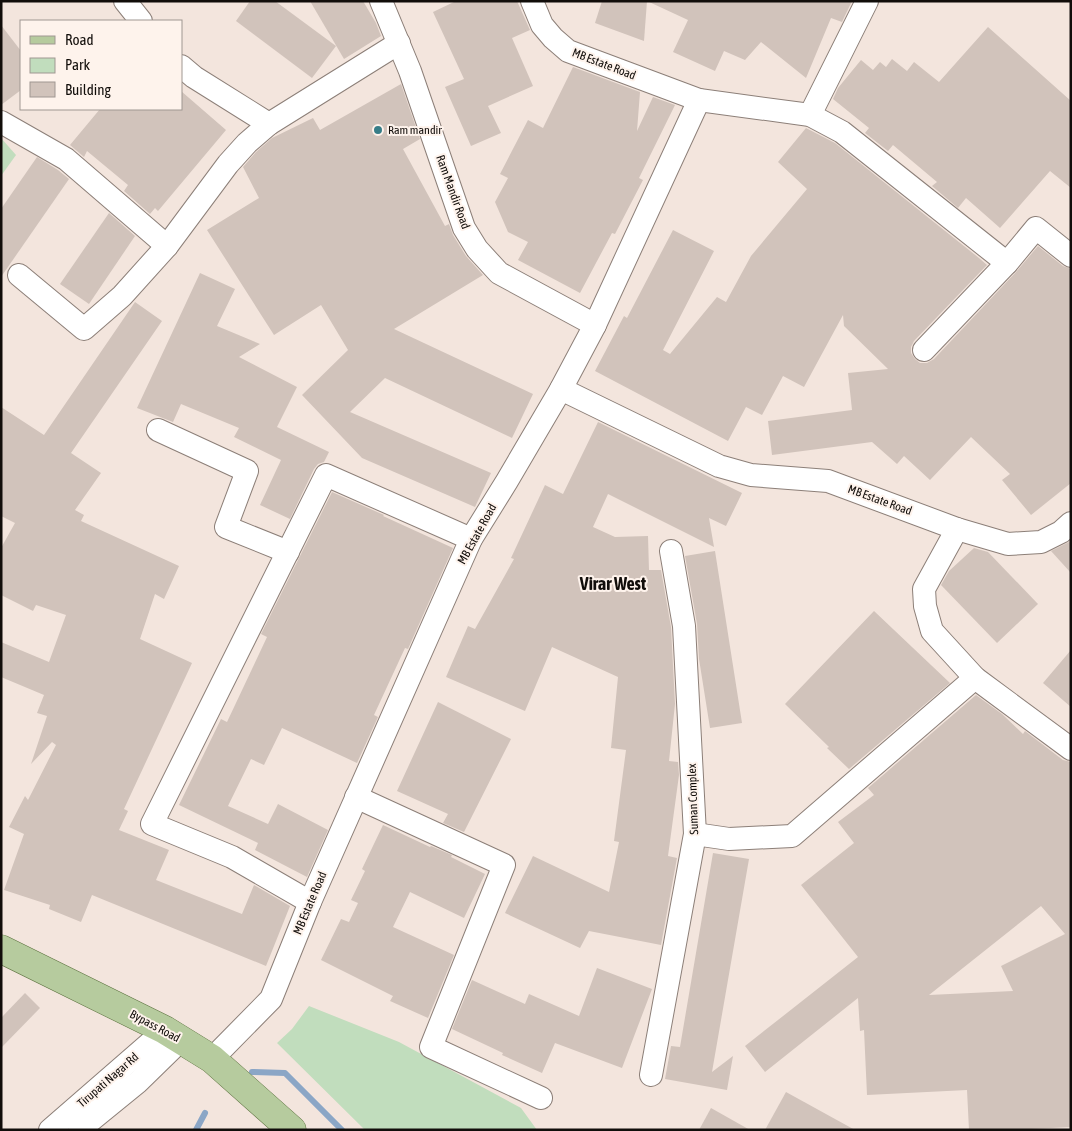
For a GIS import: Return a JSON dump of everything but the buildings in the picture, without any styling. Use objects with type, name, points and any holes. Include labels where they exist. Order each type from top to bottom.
[{"type":"main road","name":"Bypass Road","points":[[1,949],[174,1035],[212,1059],[292,1130]]},
{"type":"street","points":[[125,1],[140,20]]},
{"type":"street","name":"Ram Mandir Road","points":[[382,1],[410,71],[464,228],[477,249],[499,273],[595,325]]},
{"type":"street","name":"MB Estate Road","points":[[532,1],[542,25],[552,38],[568,51],[699,100],[810,116],[842,132],[1007,263]]},
{"type":"street","points":[[810,116],[867,1]]},
{"type":"street","points":[[19,275],[84,329],[122,296],[167,246],[228,164],[247,143],[269,124],[399,43]]},
{"type":"street","points":[[182,67],[194,77],[269,124]]},
{"type":"street","points":[[561,389],[595,325],[699,100]]},
{"type":"street","points":[[1,122],[66,159],[167,246]]},
{"type":"street","points":[[924,350],[1007,263],[1036,228],[1071,256]]},
{"type":"street","name":"MB Estate Road","points":[[212,1059],[270,1000],[310,902],[471,539],[561,389],[719,466],[751,475],[828,481],[957,529],[1008,544],[1041,542],[1061,532],[1071,523]]},
{"type":"street","points":[[158,430],[247,471],[226,527],[288,552]]},
{"type":"street","points":[[310,902],[232,857],[152,824],[326,475],[471,539]]},
{"type":"street","points":[[957,529],[924,589],[925,606],[932,631],[975,678],[1071,749]]},
{"type":"street","name":"Suman Complex","points":[[651,1075],[695,834],[684,626],[671,551]]},
{"type":"street","points":[[695,834],[729,839],[792,836],[975,678]]},
{"type":"street","points":[[356,797],[504,865],[431,1047],[541,1098]]},
{"type":"street","points":[[79,1130],[138,1082],[174,1035]]},
{"type":"street","name":"Tirupati Nagar Rd","points":[[50,1130],[174,1035]]},
{"type":"green space","points":[[1,138],[16,155],[1,176]]},
{"type":"green space","points":[[309,1006],[399,1042],[521,1108],[537,1130],[365,1130],[277,1043],[292,1029]]},
{"type":"waterway","points":[[252,1072],[285,1073],[342,1130]]},
{"type":"waterway","points":[[196,1130],[205,1113]]},
{"type":"place","name":"Ram mandir","points":[[378,130]]},
{"type":"district","name":"Virar West","points":[[613,584]]}]
